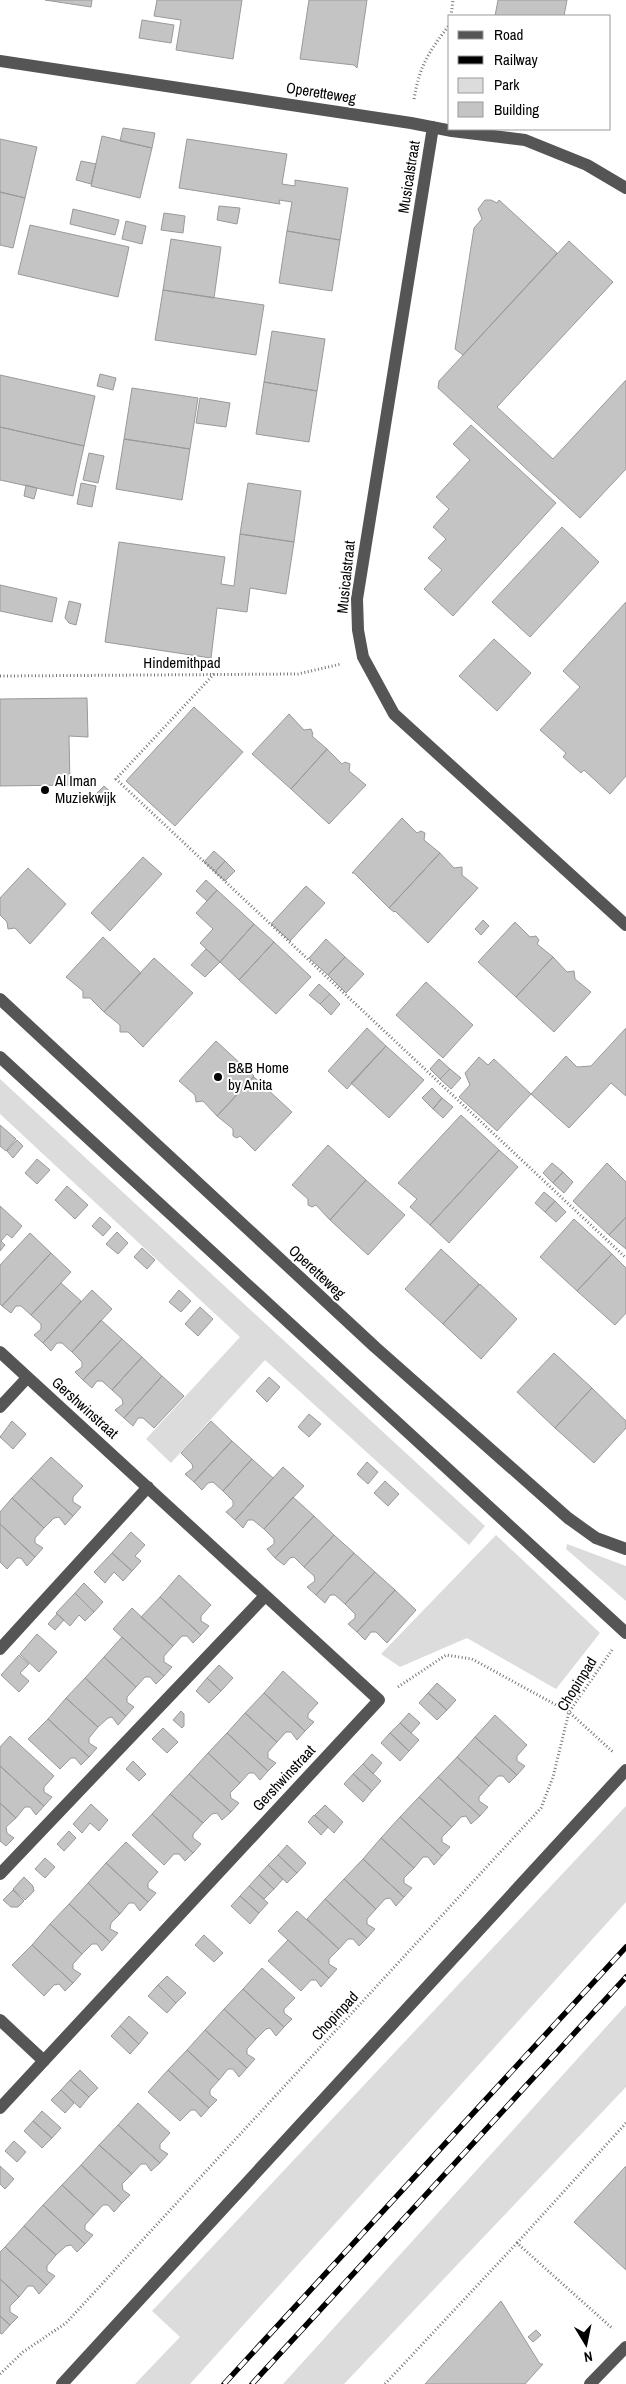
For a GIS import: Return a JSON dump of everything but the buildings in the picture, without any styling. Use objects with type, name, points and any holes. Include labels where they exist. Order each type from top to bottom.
[{"type":"street","name":"Operetteweg","points":[[0,61],[448,129]]},
{"type":"street","name":"Musicalstraat","points":[[433,127],[357,599],[358,630],[362,657],[394,714],[626,925]]},
{"type":"street","name":"Operetteweg","points":[[454,130],[525,140],[587,165],[626,188]]},
{"type":"street","name":"Operetteweg","points":[[0,999],[375,1347],[568,1518],[596,1538],[626,1549]]},
{"type":"street","points":[[0,1057],[625,1633]]},
{"type":"street","name":"Gershwinstraat","points":[[0,1352],[379,1700],[0,2108]]},
{"type":"street","points":[[0,1407],[27,1378]]},
{"type":"street","points":[[0,1650],[148,1487]]},
{"type":"street","points":[[0,1874],[265,1596]]},
{"type":"street","points":[[62,2384],[626,1770]]},
{"type":"street","points":[[0,2020],[44,2061]]},
{"type":"street","points":[[590,2384],[626,2347]]},
{"type":"path","points":[[451,15],[453,0]]},
{"type":"path","points":[[411,123],[418,74],[428,53],[448,27]]},
{"type":"path","name":"Hindemithpad","points":[[0,676],[298,674],[362,657]]},
{"type":"path","points":[[214,674],[116,779],[626,1258]]},
{"type":"path","name":"Chopinpad","points":[[0,2374],[23,2352],[66,2323],[541,1808],[553,1777],[569,1712],[625,1633]]},
{"type":"path","points":[[379,1700],[446,1655],[472,1659],[569,1712],[619,1758]]},
{"type":"path","points":[[385,2384],[518,2243],[626,2123]]},
{"type":"path","points":[[518,2243],[619,2334]]},
{"type":"green space","points":[[0,1079],[485,1526],[469,1545],[265,1360],[171,1463],[146,1439],[240,1337],[0,1114]]},
{"type":"green space","points":[[496,1535],[600,1633],[556,1689],[467,1638],[400,1667],[381,1654]]},
{"type":"green space","points":[[567,1544],[626,1566],[626,1601],[566,1549]]},
{"type":"green space","points":[[626,1806],[626,1902],[190,2384],[135,2384],[180,2337],[152,2311]]},
{"type":"green space","points":[[626,2005],[626,2087],[344,2384],[283,2384]]},
{"type":"railway","points":[[224,2384],[626,1947]]},
{"type":"railway","points":[[252,2384],[626,1977]]},
{"type":"place","name":"Al Iman Muziekwijk","points":[[45,790]]},
{"type":"place","name":"B&B Home by Anita","points":[[218,1077]]}]
